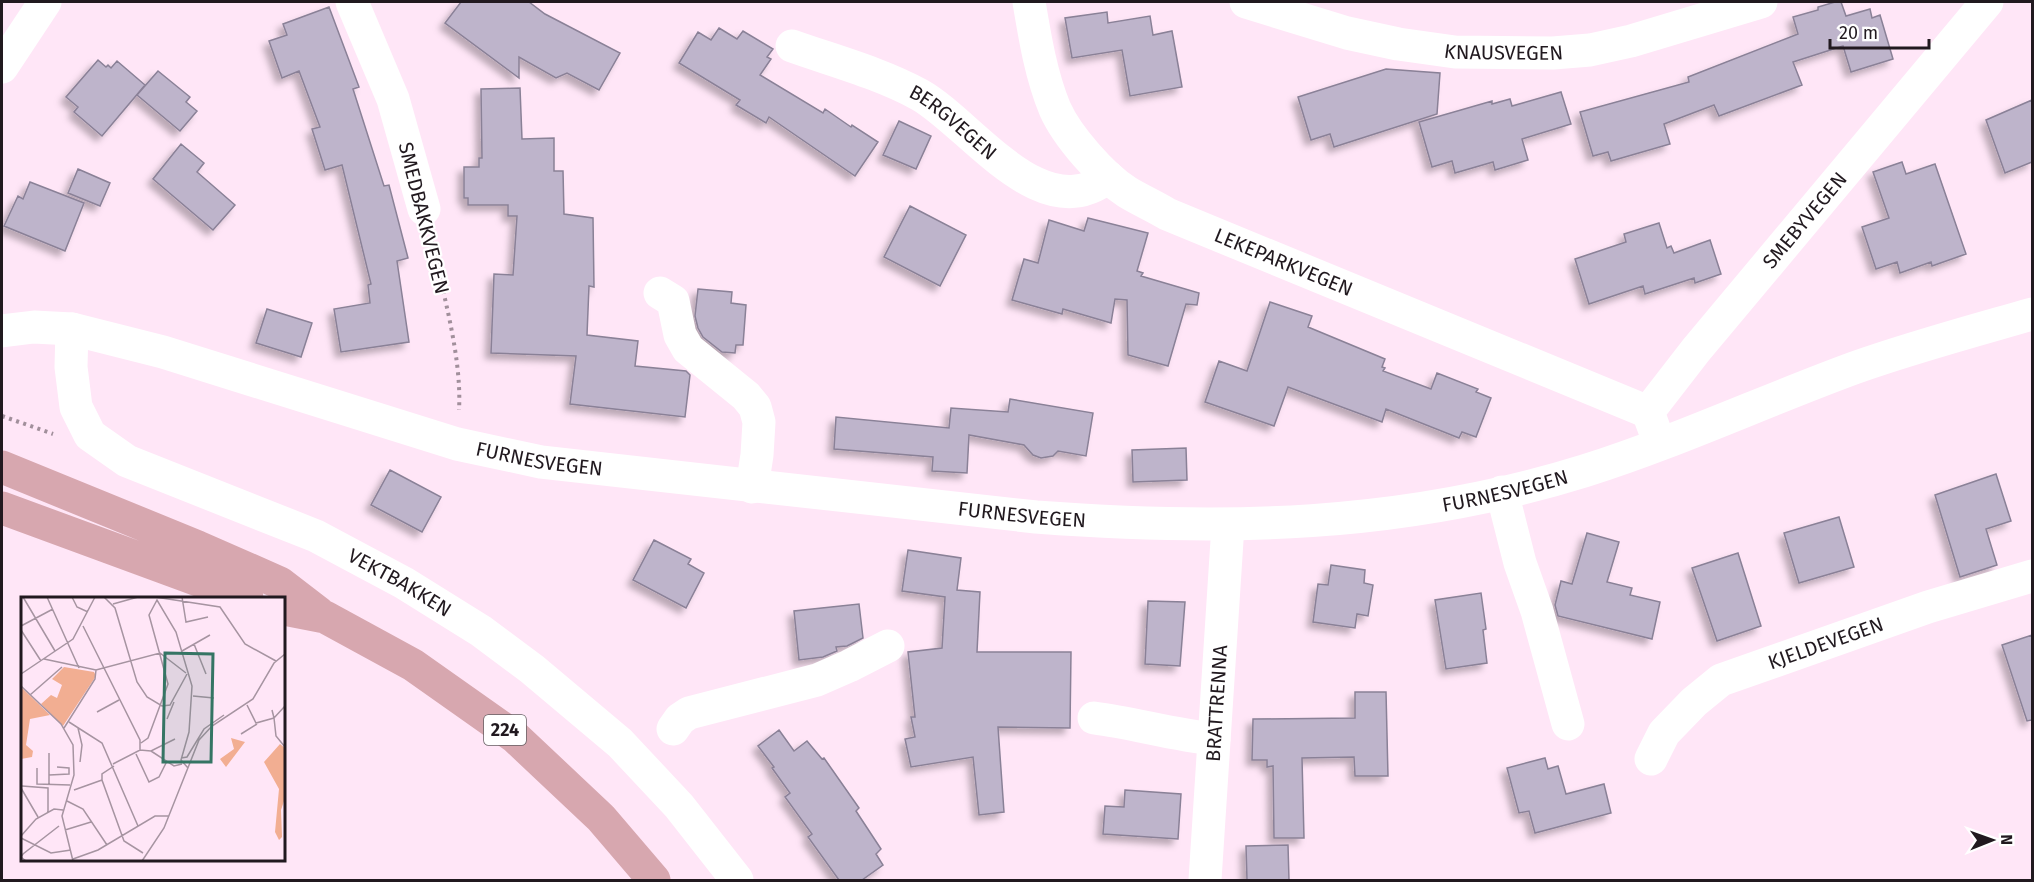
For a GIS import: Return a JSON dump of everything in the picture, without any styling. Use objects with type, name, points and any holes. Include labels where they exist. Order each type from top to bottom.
[{"type":"main road","name":"224","points":[[2,467],[280,583],[326,617],[413,665],[515,737],[601,818],[654,880]]},
{"type":"main road","points":[[2,508],[244,597]]},
{"type":"main road","name":"224","points":[[285,609],[326,617]]},
{"type":"street","points":[[2,66],[45,2]]},
{"type":"street","name":"SMEDBAKKVEGEN","points":[[352,2],[393,99],[424,209]]},
{"type":"street","name":"LEKEPARKVEGEN","points":[[1029,2],[1044,78],[1056,111],[1079,144],[1108,177],[1126,192],[1167,214],[1648,412]]},
{"type":"street","name":"KNAUSVEGEN","points":[[1246,2],[1347,33],[1398,44],[1455,52],[1553,53],[1590,50],[1631,41],[1761,2]]},
{"type":"street","name":"SMEBYVEGEN","points":[[1648,412],[1696,350],[1987,2]]},
{"type":"street","name":"BERGVEGEN","points":[[792,46],[893,82],[921,96],[950,116],[1011,170],[1038,184],[1079,192],[1096,186],[1108,177]]},
{"type":"street","points":[[660,293],[673,301],[680,335],[688,349],[746,396],[755,407],[759,422],[752,487]]},
{"type":"street","name":"FURNESVEGEN","points":[[2,331],[34,327],[72,329],[164,352],[457,444],[541,462],[1036,517],[1118,523],[1228,525],[1366,517],[1429,508],[1583,471],[1660,445],[1856,368],[2032,314]]},
{"type":"street","name":"VEKTBAKKEN","points":[[72,329],[71,367],[76,407],[90,435],[127,461],[316,536],[404,583],[481,631],[532,669],[620,743],[679,806],[736,880]]},
{"type":"street","points":[[1648,412],[1660,445]]},
{"type":"street","points":[[1502,492],[1520,563],[1537,611],[1568,724]]},
{"type":"street","name":"BRATTRENNA","points":[[1205,880],[1228,525]]},
{"type":"street","name":"KJELDEVEGEN","points":[[1651,759],[1664,733],[1694,702],[1721,680],[1928,607],[2032,576]]},
{"type":"street","points":[[673,729],[680,719],[689,713],[817,680],[888,646]]},
{"type":"street","points":[[1094,718],[1131,723],[1183,736],[1214,739]]},
{"type":"path","name":"SMEDBAKKVEGEN","points":[[424,209],[449,320],[460,393],[457,444]]},
{"type":"building","points":[[461,2],[529,2],[545,14],[620,53],[599,90],[567,73],[556,78],[519,57],[519,78],[445,23]]},
{"type":"building","points":[[1841,2],[1846,16],[1870,9],[1872,18],[1880,15],[1893,59],[1851,72],[1843,46],[1793,62],[1802,85],[1719,116],[1714,105],[1664,124],[1670,144],[1611,161],[1608,152],[1593,156],[1580,112],[1689,82],[1688,77],[1798,34],[1793,17],[1818,10],[1818,7]]},
{"type":"building","points":[[329,7],[359,87],[353,89],[384,186],[389,185],[408,258],[397,261],[409,342],[341,352],[334,309],[370,303],[368,285],[371,284],[342,165],[325,170],[312,129],[320,127],[299,71],[282,78],[269,41],[287,35],[283,24]]},
{"type":"building","points":[[1107,12],[1108,23],[1150,16],[1153,35],[1172,31],[1182,87],[1130,96],[1122,50],[1072,58],[1065,18]]},
{"type":"building","points":[[719,28],[737,39],[743,31],[773,49],[767,57],[771,59],[760,75],[823,113],[825,109],[878,142],[855,176],[769,117],[766,123],[736,105],[740,100],[679,63],[698,32],[711,40]]},
{"type":"building","points":[[98,60],[111,68],[117,61],[145,85],[102,136],[74,112],[78,107],[66,97]]},
{"type":"building","points":[[1386,69],[1440,73],[1437,114],[1334,147],[1330,134],[1311,140],[1298,97]]},
{"type":"building","points":[[158,71],[190,97],[186,102],[197,111],[180,131],[137,95]]},
{"type":"building","points":[[520,88],[522,139],[554,138],[554,171],[563,171],[564,214],[593,218],[594,287],[589,286],[587,335],[638,341],[635,366],[686,371],[690,375],[685,417],[570,404],[576,356],[491,353],[494,274],[513,275],[517,216],[508,216],[508,205],[468,205],[468,198],[464,198],[464,167],[479,167],[479,158],[482,158],[481,89]]},
{"type":"building","points":[[1561,92],[1571,124],[1522,139],[1528,160],[1495,170],[1493,162],[1455,173],[1452,161],[1432,167],[1419,122],[1492,101],[1492,104],[1510,99],[1512,106]]},
{"type":"building","points":[[2032,100],[2032,162],[2005,173],[1986,120]]},
{"type":"building","points":[[899,121],[931,136],[916,169],[883,155]]},
{"type":"building","points":[[181,144],[204,163],[197,172],[235,205],[213,230],[153,179]]},
{"type":"building","points":[[1902,162],[1906,174],[1935,164],[1966,254],[1932,266],[1931,262],[1900,273],[1897,262],[1876,269],[1862,227],[1889,218],[1873,172]]},
{"type":"building","points":[[78,169],[110,183],[100,206],[68,193]]},
{"type":"building","points":[[30,182],[84,203],[65,251],[4,226],[18,196],[23,199]]},
{"type":"building","points":[[910,206],[966,235],[940,286],[884,257]]},
{"type":"building","points":[[1088,218],[1148,233],[1137,271],[1143,273],[1141,276],[1199,293],[1197,305],[1186,304],[1168,366],[1128,355],[1127,300],[1115,299],[1111,323],[1063,309],[1062,314],[1012,300],[1024,259],[1038,263],[1049,220],[1084,231]]},
{"type":"building","points":[[1659,223],[1667,248],[1671,246],[1674,253],[1710,240],[1721,274],[1695,283],[1694,278],[1645,294],[1643,286],[1589,304],[1575,259],[1626,242],[1624,234]]},
{"type":"building","points":[[698,289],[732,292],[731,303],[746,305],[743,345],[736,345],[735,353],[722,352],[703,337],[695,316]]},
{"type":"building","points":[[1270,302],[1312,316],[1308,327],[1385,359],[1383,371],[1431,389],[1437,373],[1478,389],[1476,392],[1491,398],[1476,437],[1462,432],[1459,438],[1386,409],[1382,422],[1288,387],[1274,426],[1205,402],[1219,361],[1247,371]]},
{"type":"building","points":[[267,309],[312,323],[301,357],[256,343]]},
{"type":"building","points":[[1010,399],[1093,413],[1086,456],[1058,451],[1053,456],[1041,458],[1033,455],[1024,445],[969,435],[967,473],[932,471],[933,457],[834,449],[836,417],[949,428],[951,408],[1008,412]]},
{"type":"building","points":[[1186,448],[1187,480],[1133,482],[1132,450]]},
{"type":"building","points":[[390,470],[441,497],[422,532],[371,505]]},
{"type":"building","points":[[1996,474],[2011,521],[1986,529],[1997,565],[1960,577],[1935,495]]},
{"type":"building","points":[[1839,517],[1854,567],[1799,583],[1784,533]]},
{"type":"building","points":[[1587,533],[1619,542],[1607,582],[1632,588],[1630,595],[1660,602],[1652,639],[1558,616],[1555,605],[1561,581],[1572,584]]},
{"type":"building","points":[[654,540],[691,559],[688,564],[704,573],[686,608],[633,580]]},
{"type":"building","points":[[908,550],[961,558],[957,590],[980,592],[977,652],[1071,652],[1070,728],[998,727],[1004,812],[979,815],[973,757],[911,767],[905,739],[915,737],[911,717],[915,717],[908,652],[942,648],[945,597],[902,591]]},
{"type":"building","points":[[1738,553],[1761,626],[1717,641],[1692,568]]},
{"type":"building","points":[[1331,565],[1365,570],[1364,583],[1373,585],[1368,616],[1357,614],[1355,628],[1313,622],[1318,584],[1328,585]]},
{"type":"building","points":[[1481,593],[1486,629],[1483,630],[1487,663],[1446,669],[1435,600]]},
{"type":"building","points":[[1148,601],[1185,602],[1180,666],[1145,664]]},
{"type":"building","points":[[859,604],[863,638],[847,646],[836,647],[837,651],[823,657],[799,660],[794,611]]},
{"type":"building","points":[[2032,635],[2032,720],[2027,721],[2002,645]]},
{"type":"building","points":[[1355,692],[1386,692],[1388,776],[1355,776],[1354,757],[1302,758],[1304,838],[1274,838],[1273,766],[1267,767],[1267,760],[1252,760],[1253,719],[1355,718]]},
{"type":"building","points":[[779,730],[794,751],[807,741],[822,759],[824,758],[859,808],[856,811],[881,849],[876,854],[883,865],[862,880],[839,880],[808,837],[812,834],[785,797],[790,793],[758,746]]},
{"type":"building","points":[[1545,758],[1548,769],[1558,766],[1566,794],[1604,784],[1611,813],[1535,833],[1529,811],[1519,813],[1507,768]]},
{"type":"building","points":[[1125,790],[1181,794],[1178,839],[1103,834],[1105,806],[1124,807]]},
{"type":"building","points":[[1288,845],[1289,880],[1247,880],[1246,846]]}]
